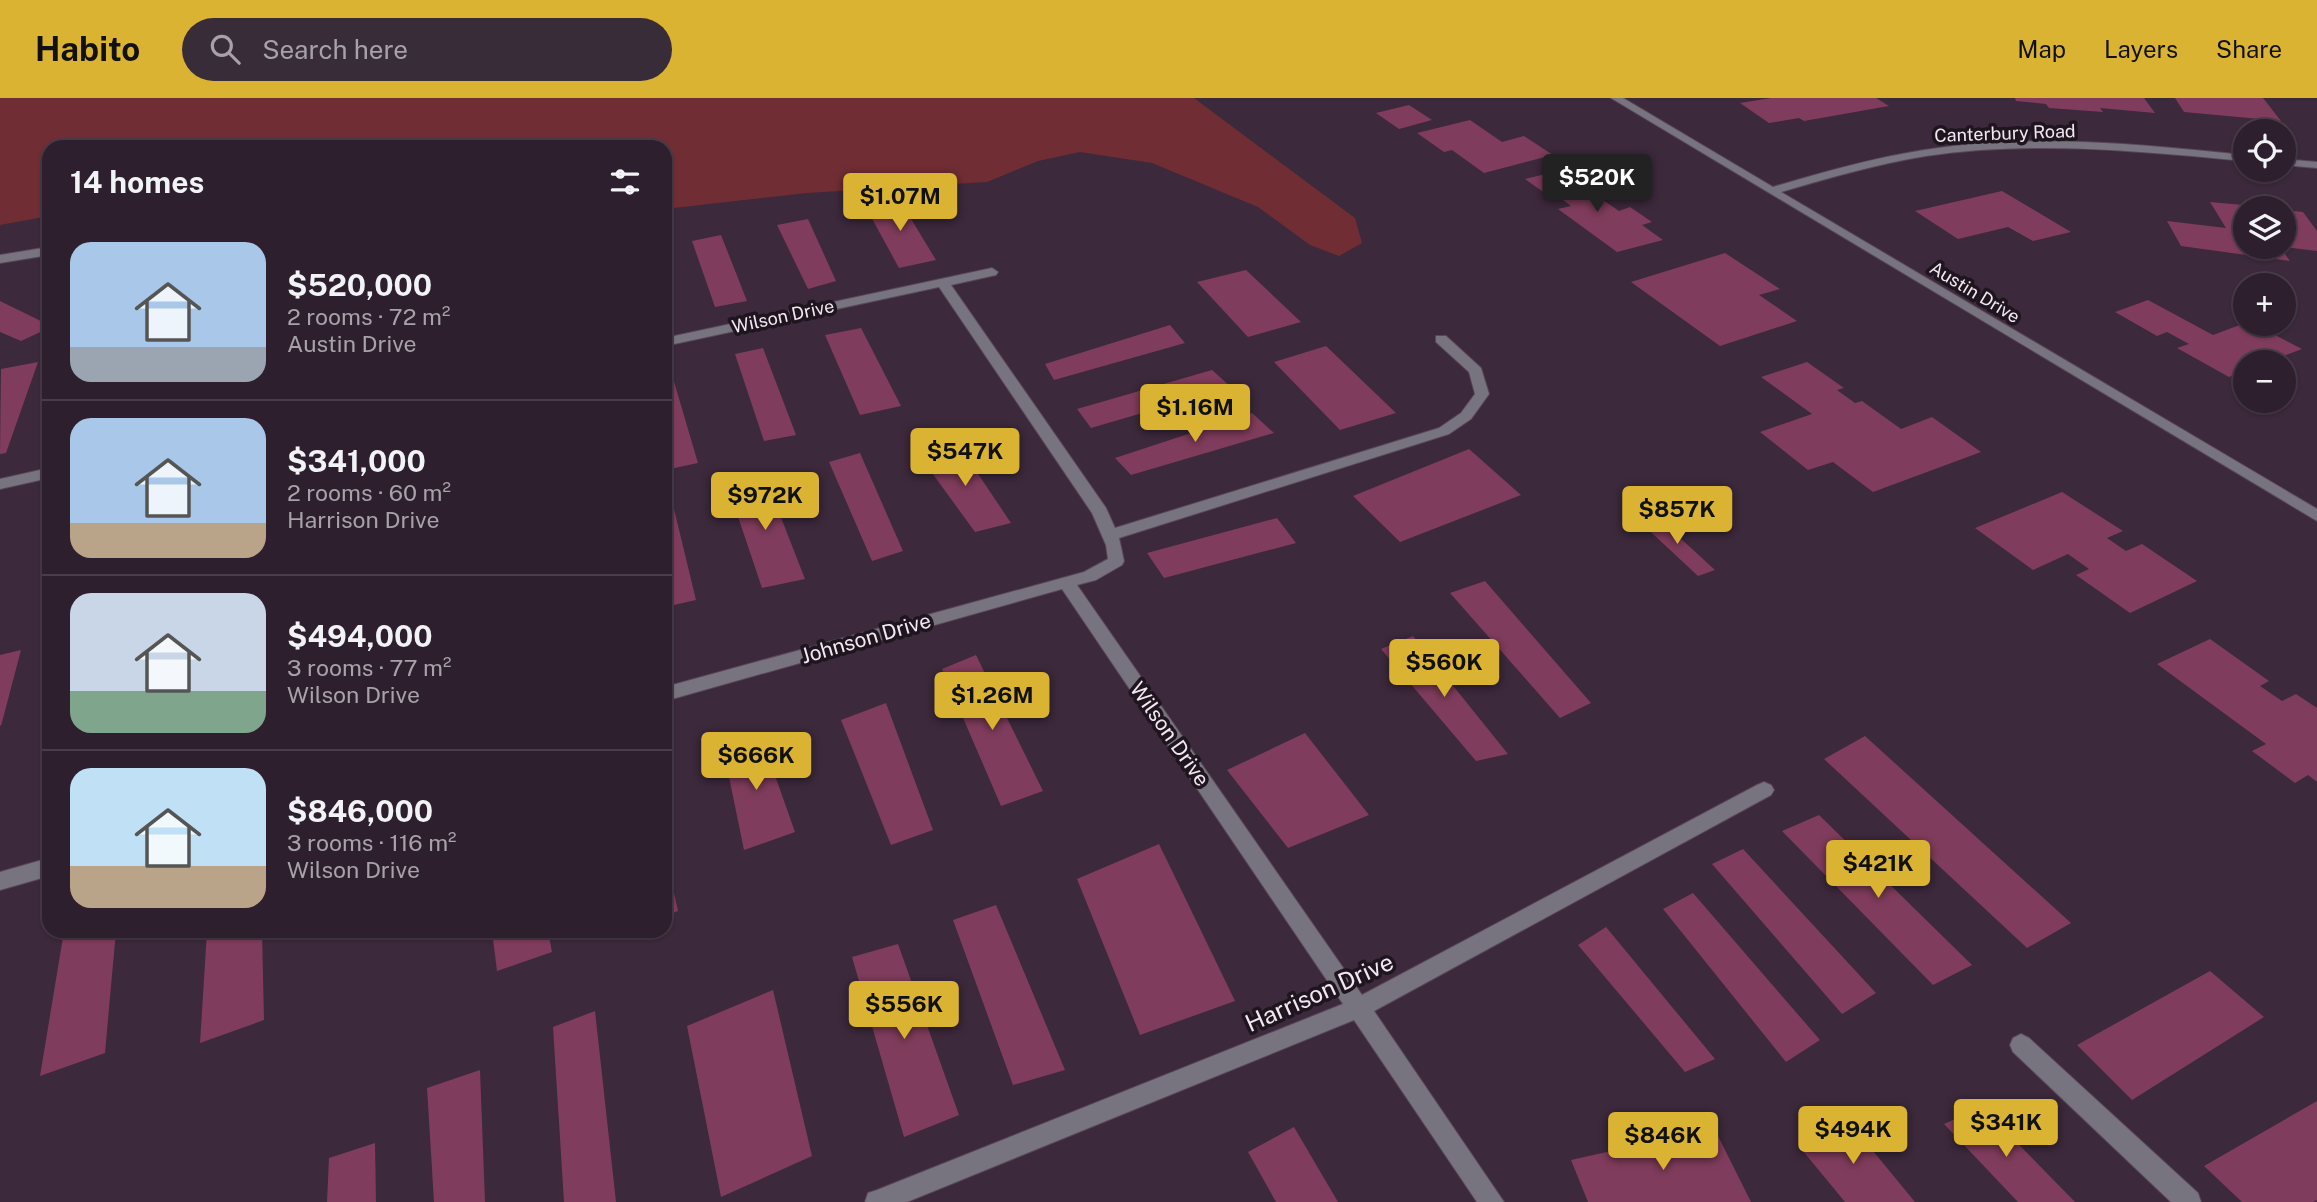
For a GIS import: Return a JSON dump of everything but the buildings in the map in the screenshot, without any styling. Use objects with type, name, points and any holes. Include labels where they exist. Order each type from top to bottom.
[{"type":"street","name":"Austin Drive","points":[[1616,98],[2317,516]]},
{"type":"street","name":"Canterbury Road","points":[[1771,191],[1857,167],[1964,149],[2041,145],[2233,157]]},
{"type":"street","points":[[2296,163],[2317,165]]},
{"type":"street","points":[[0,260],[42,252]]},
{"type":"street","name":"Wilson Drive","points":[[672,341],[992,272]]},
{"type":"street","points":[[943,284],[1100,512],[1110,535],[1116,561],[1090,576],[1066,582]]},
{"type":"street","points":[[1110,535],[1444,431],[1466,416],[1482,394],[1476,371],[1441,339]]},
{"type":"street","points":[[0,484],[42,475]]},
{"type":"street","name":"Wilson Drive","points":[[1066,582],[1492,1202]]},
{"type":"street","name":"Johnson Drive","points":[[672,692],[1066,582]]},
{"type":"street","name":"Harrison Drive","points":[[877,1202],[1359,1008],[1764,790]]},
{"type":"street","points":[[0,881],[42,869]]},
{"type":"street","points":[[2021,1045],[2189,1202]]},
{"type":"shaded area","points":[[0,98],[1194,98],[1355,218],[1362,243],[1339,256],[1310,245],[1258,207],[1152,163],[1080,152],[1038,161],[987,182],[807,193],[672,208],[672,140],[42,140],[42,217],[0,225]]}]
